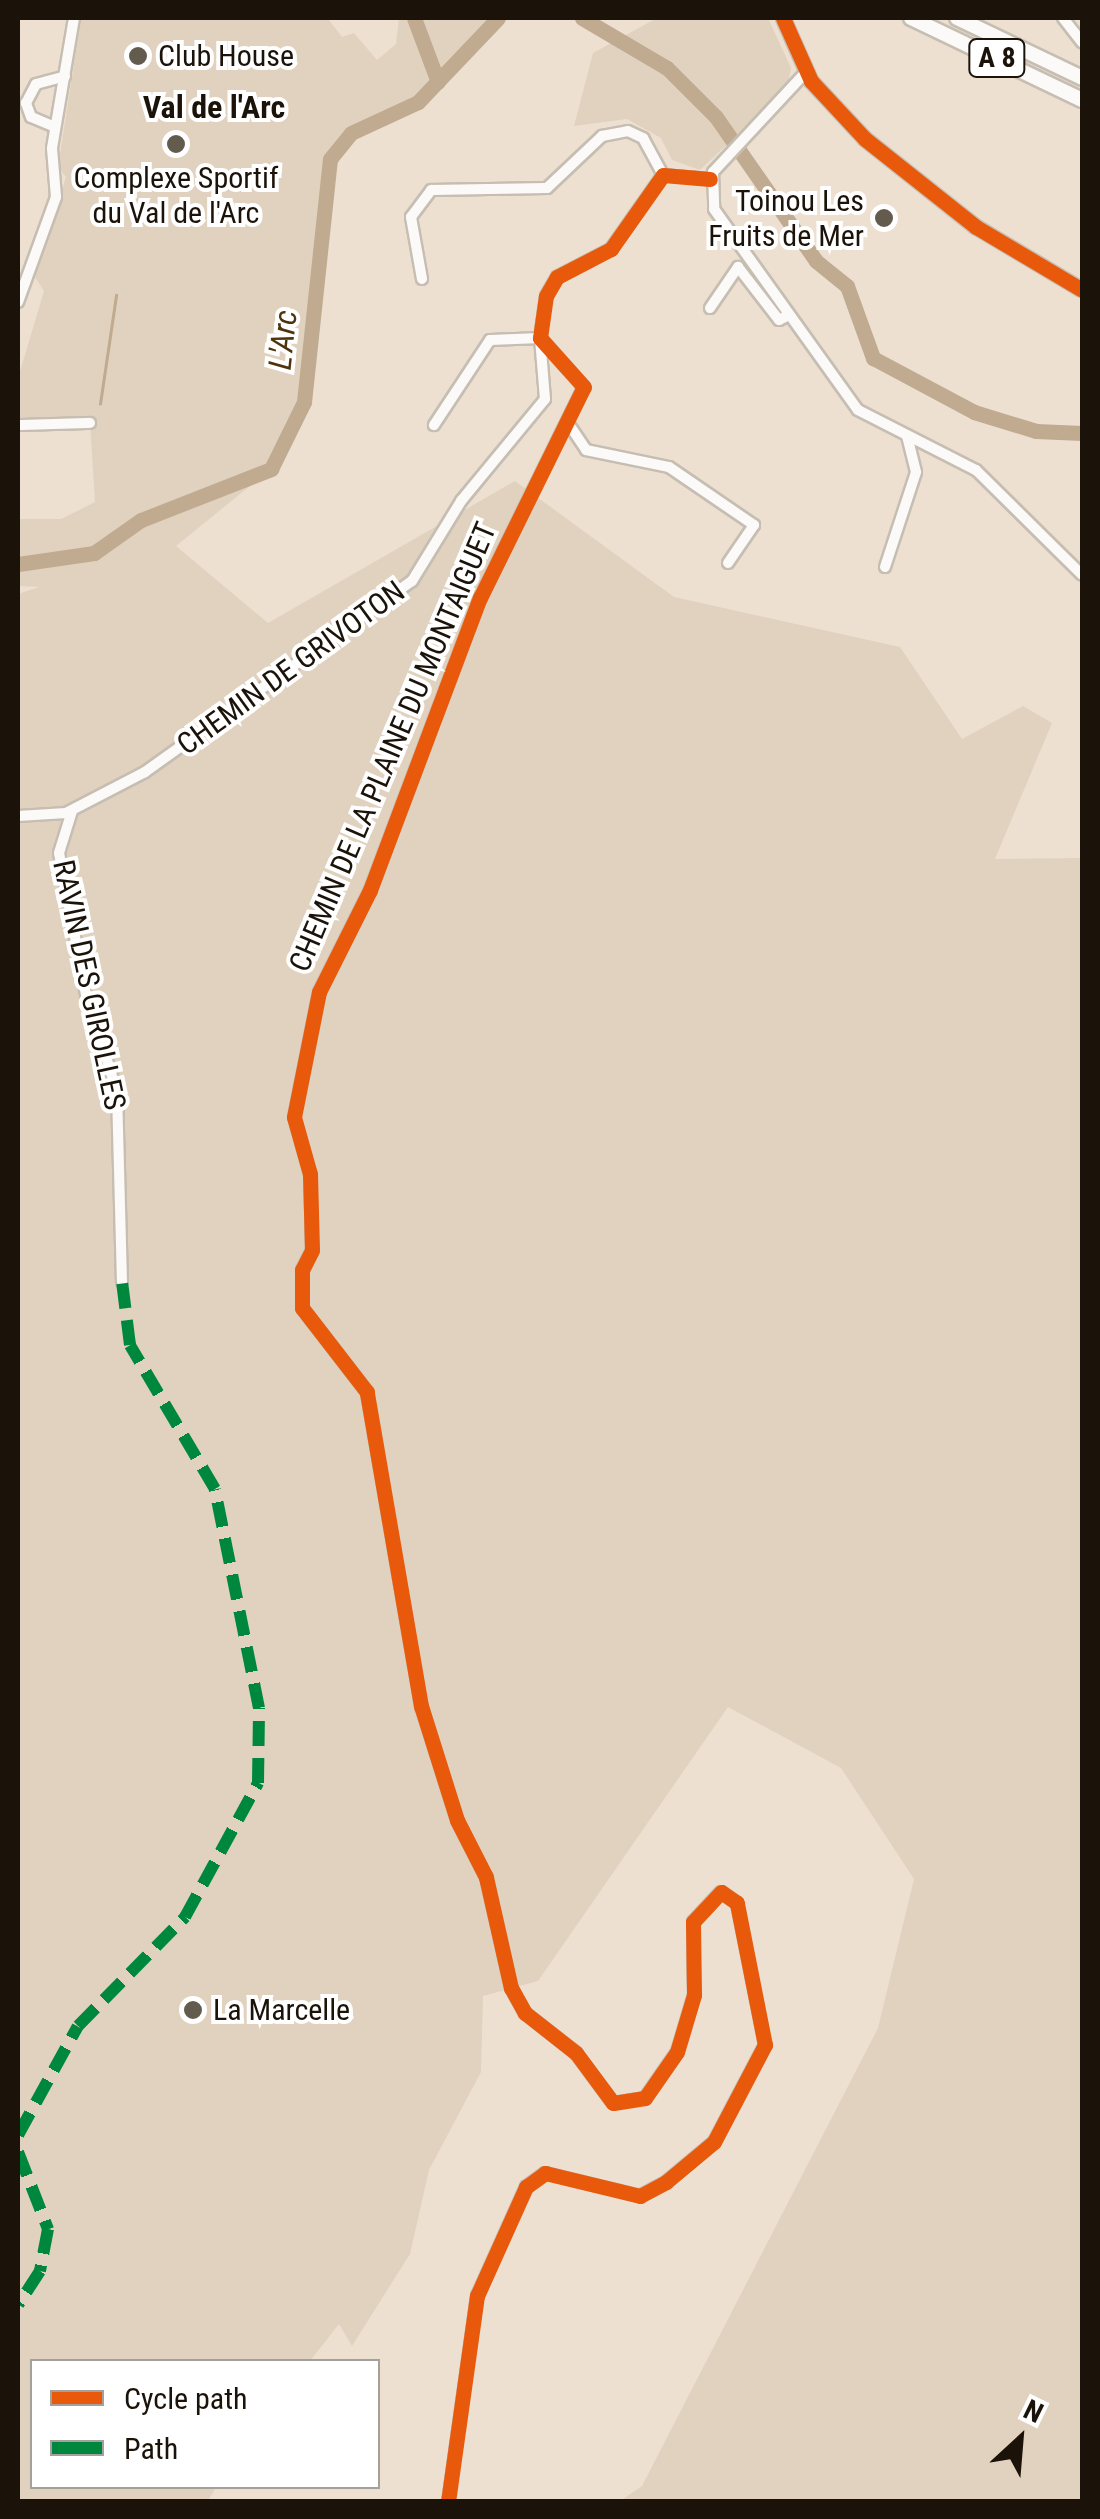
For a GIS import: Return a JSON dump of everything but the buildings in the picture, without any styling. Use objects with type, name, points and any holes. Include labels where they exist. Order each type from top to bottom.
[{"type":"highway","name":"A 8","points":[[911,18],[1082,100]]},
{"type":"highway","name":"A 8","points":[[958,18],[1082,78]]},
{"type":"main road","points":[[779,18],[806,72],[895,166],[1036,268],[1082,290]]},
{"type":"street","points":[[18,302],[56,197],[55,127],[74,18]]},
{"type":"street","points":[[1063,18],[1082,42]]},
{"type":"street","points":[[806,72],[718,166],[710,180],[714,208],[848,399],[994,484],[1082,575]]},
{"type":"street","points":[[55,127],[31,117],[28,97],[36,84],[66,75]]},
{"type":"street","points":[[422,279],[410,216],[432,190],[547,188],[612,132],[642,138],[663,175]]},
{"type":"street","points":[[663,175],[710,180]]},
{"type":"street","points":[[434,425],[490,340],[540,338],[557,278],[610,249],[663,175]]},
{"type":"street","points":[[710,308],[738,267],[779,320],[788,315]]},
{"type":"street","name":"CHEMIN DE LA PLAINE DU MONTAIGUET","points":[[448,2502],[477,2296],[526,2188],[545,2173],[640,2196],[666,2182],[714,2142],[764,2046],[736,1903],[721,1892],[693,1922],[694,1995],[677,2052],[646,2098],[613,2103],[576,2054],[524,2013],[500,1958],[486,1878],[457,1820],[421,1706],[367,1392],[302,1308],[300,1292],[312,1250],[310,1174],[294,1117],[320,992],[370,890],[480,598],[584,387],[540,338]]},
{"type":"street","name":"CHEMIN DE GRIVOTON","points":[[18,816],[72,810],[199,737],[412,580],[460,501],[545,399],[540,338]]},
{"type":"street","points":[[568,423],[586,450],[669,467],[754,525],[728,563]]},
{"type":"street","points":[[18,424],[90,424]]},
{"type":"street","points":[[885,567],[916,472],[907,436]]},
{"type":"street","name":"RAVIN DES GIROLLES","points":[[72,810],[59,853],[86,994],[117,1092],[122,1282]]},
{"type":"shaded area","points":[[81,18],[328,19],[342,37],[354,33],[377,60],[396,44],[399,18],[498,18],[418,102],[339,144],[324,181],[297,426],[271,469],[176,546],[268,623],[515,481],[674,597],[900,647],[962,739],[1023,706],[1052,723],[995,859],[1082,858],[1082,2501],[620,2501],[642,2486],[878,2028],[914,1879],[841,1768],[728,1707],[538,1981],[483,1996],[481,2072],[429,2170],[410,2254],[352,2346],[339,2324],[312,2359],[30,2359],[30,2489],[215,2489],[208,2501],[18,2502],[18,594],[39,587],[18,586],[18,519],[61,519],[95,502],[90,422],[18,422],[18,378],[44,291],[35,277],[66,177],[58,167]]},
{"type":"shaded area","points":[[657,18],[768,18],[791,68],[787,88],[700,170],[672,160],[661,138],[627,119],[574,126],[593,53]]},
{"type":"waterway","points":[[414,18],[438,82]]},
{"type":"waterway","name":"L'Arc","points":[[18,564],[94,553],[141,520],[271,469],[304,402],[330,159],[351,133],[418,102],[498,18]]},
{"type":"waterway","name":"L'Arc","points":[[582,18],[667,68],[716,117],[816,261],[847,286],[873,358],[974,412],[1036,431],[1082,433]]},
{"type":"waterway","points":[[100,404],[116,295]]},
{"type":"marked path","points":[[18,2135],[78,2026],[185,1917],[258,1783],[259,1708],[215,1489],[130,1345],[122,1282]]},
{"type":"marked path","points":[[18,2152],[48,2229],[40,2271],[18,2305]]},
{"type":"cycle path","points":[[783,18],[811,81],[865,139],[976,227],[1082,290]]},
{"type":"cycle path","points":[[448,2502],[477,2296],[526,2187],[545,2173],[640,2196],[666,2182],[714,2142],[765,2045],[737,1903],[721,1892],[693,1922],[694,1995],[677,2052],[645,2098],[613,2103],[576,2053],[525,2013],[511,1988],[486,1877],[457,1820],[421,1706],[367,1392],[302,1308],[302,1270],[312,1250],[310,1174],[294,1117],[319,992],[370,890],[480,598],[584,387],[540,338],[546,296],[557,277],[611,249],[663,175],[710,179]]},
{"type":"place","name":"Club House","points":[[138,56]]},
{"type":"place","name":"Complexe Sportif du Val de l'Arc","points":[[176,144]]},
{"type":"place","name":"Toinou Les Fruits de Mer","points":[[884,218]]},
{"type":"place","name":"La Marcelle","points":[[193,2010]]},
{"type":"district","name":"Val de l'Arc","points":[[214,107]]}]
